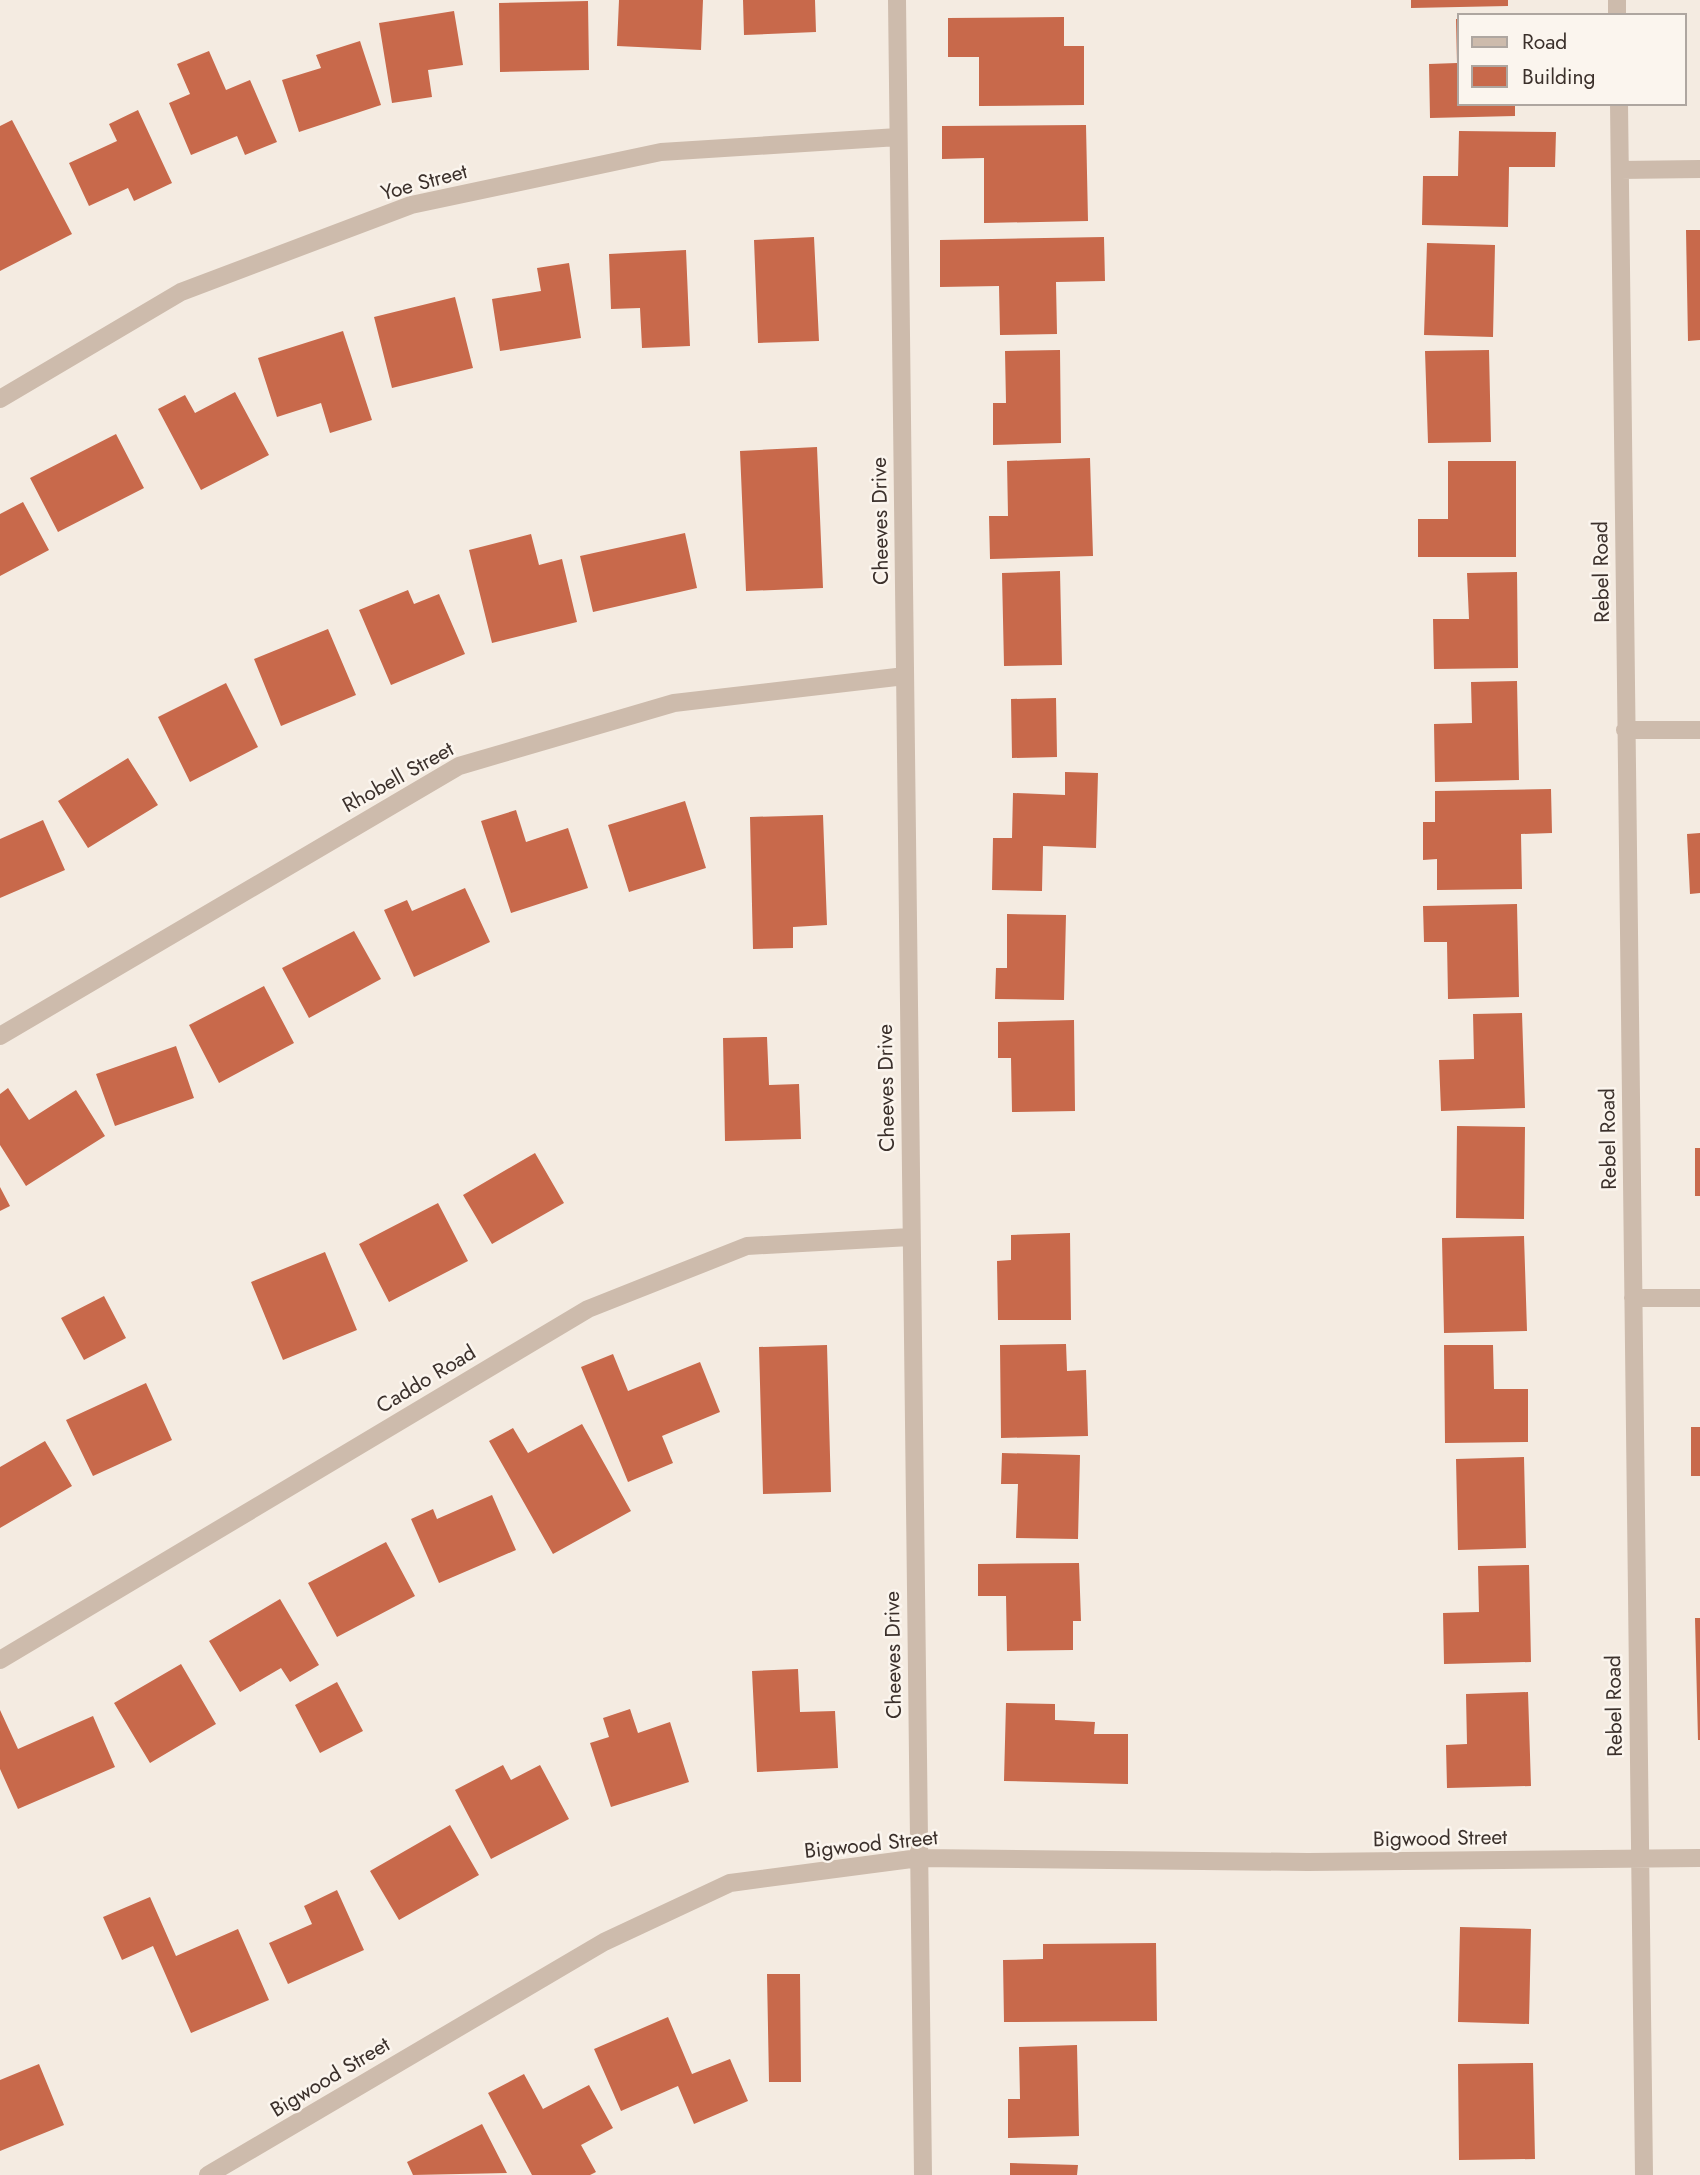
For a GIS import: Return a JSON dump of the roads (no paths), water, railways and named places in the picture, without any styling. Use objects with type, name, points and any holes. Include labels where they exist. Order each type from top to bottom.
[{"type":"street","name":"Cheeves Drive","points":[[897,0],[923,2175]]},
{"type":"street","name":"Rebel Road","points":[[1619,105],[1644,2175]]},
{"type":"street","name":"Yoe Street","points":[[0,399],[181,292],[411,205],[661,152],[898,137]]},
{"type":"street","points":[[1620,170],[1700,169]]},
{"type":"street","name":"Rhobell Street","points":[[0,1036],[459,766],[674,703],[905,676]]},
{"type":"street","points":[[1625,730],[1700,730]]},
{"type":"street","name":"Caddo Road","points":[[0,1660],[588,1309],[747,1246],[910,1237]]},
{"type":"street","points":[[1633,1298],[1700,1298]]},
{"type":"street","name":"Bigwood Street","points":[[208,2175],[604,1942],[730,1882],[919,1858],[1308,1862],[1700,1858]]}]
